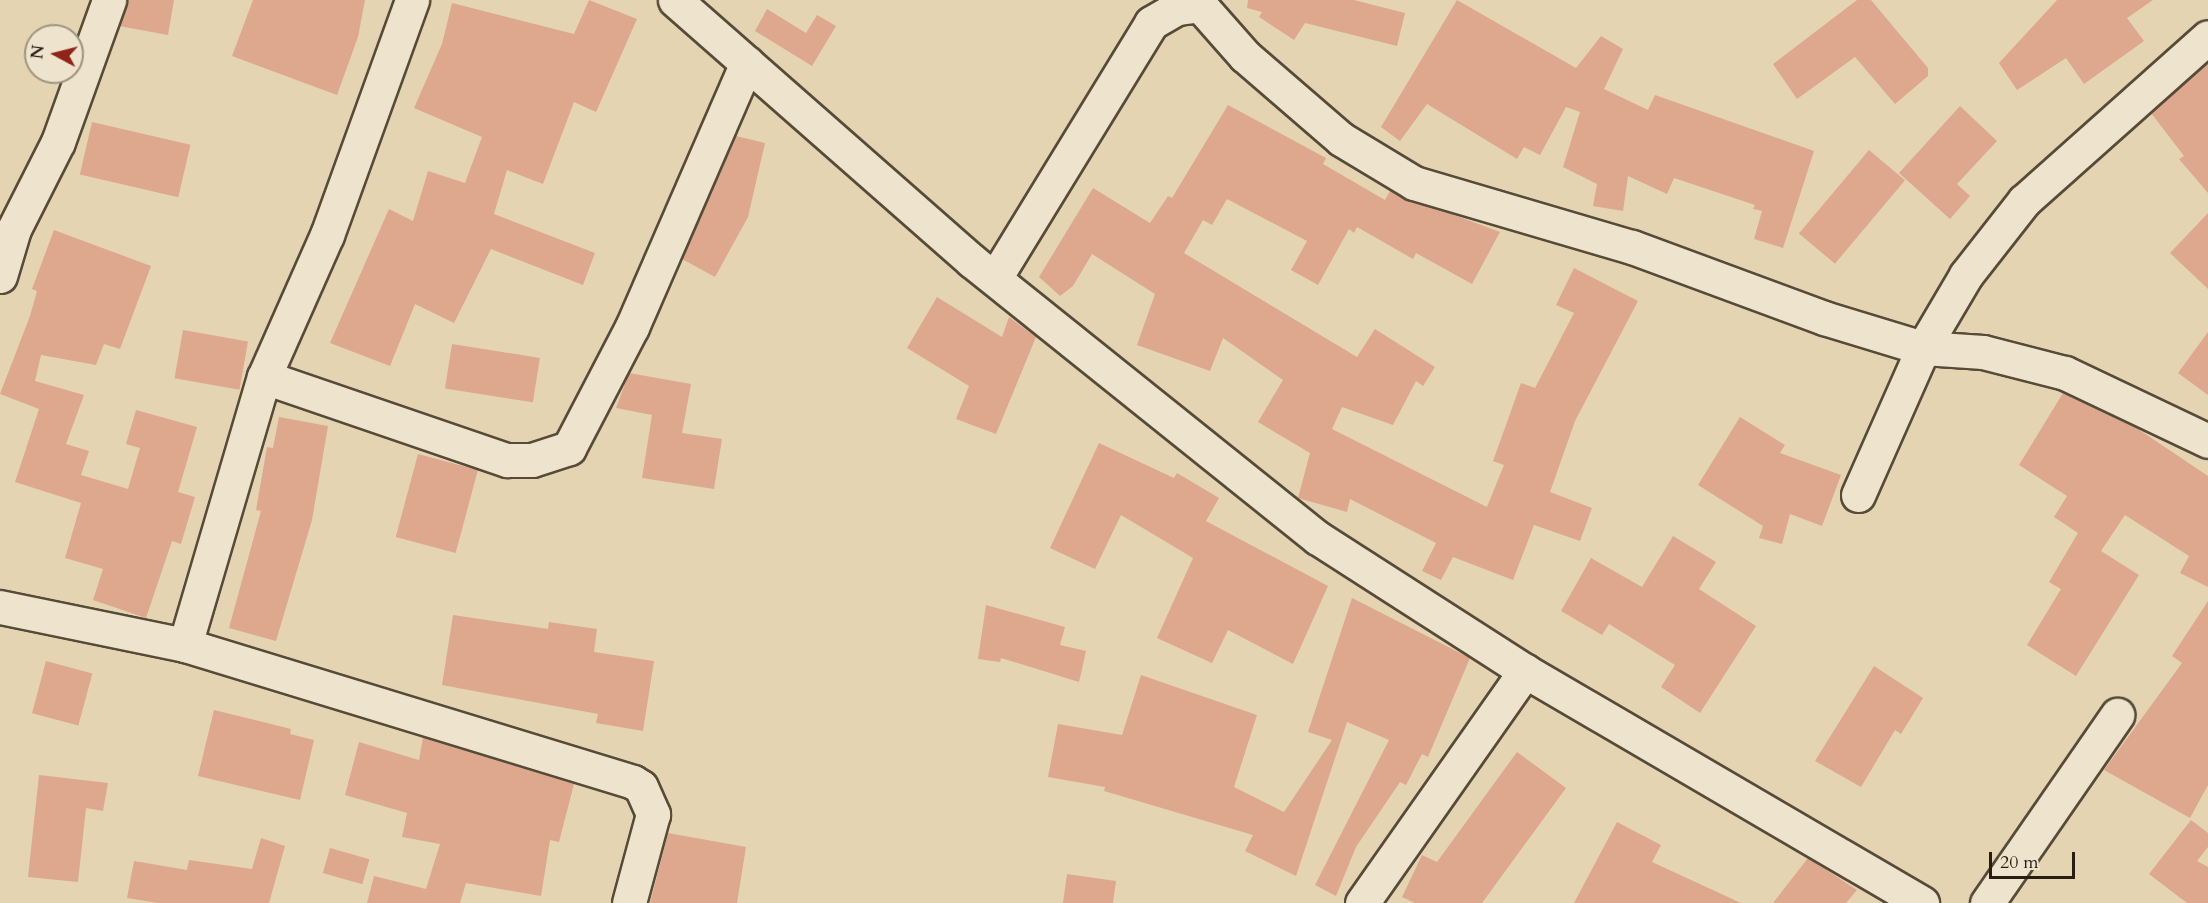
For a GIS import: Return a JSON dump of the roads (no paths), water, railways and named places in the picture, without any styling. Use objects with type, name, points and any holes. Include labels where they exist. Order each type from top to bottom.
[{"type":"street","points":[[0,276],[7,227],[58,142],[109,0]]},
{"type":"street","points":[[184,645],[264,377],[327,235],[412,0]]},
{"type":"street","points":[[675,0],[995,278],[1318,538],[1525,671],[1922,903]]},
{"type":"street","points":[[995,278],[1151,24],[1177,8],[1200,5],[1245,56],[1341,139],[1414,183],[1632,248],[1824,318],[1923,348],[1983,352],[2065,373],[2205,434]]},
{"type":"street","points":[[1858,495],[1923,348],[1966,275],[2024,201],[2208,36]]},
{"type":"street","points":[[264,377],[507,460],[532,460],[568,448],[632,327],[747,63]]},
{"type":"street","points":[[0,607],[184,645],[633,782],[641,787],[653,814],[629,903]]},
{"type":"street","points":[[1362,903],[1525,671]]},
{"type":"street","points":[[1987,903],[2117,715]]}]
